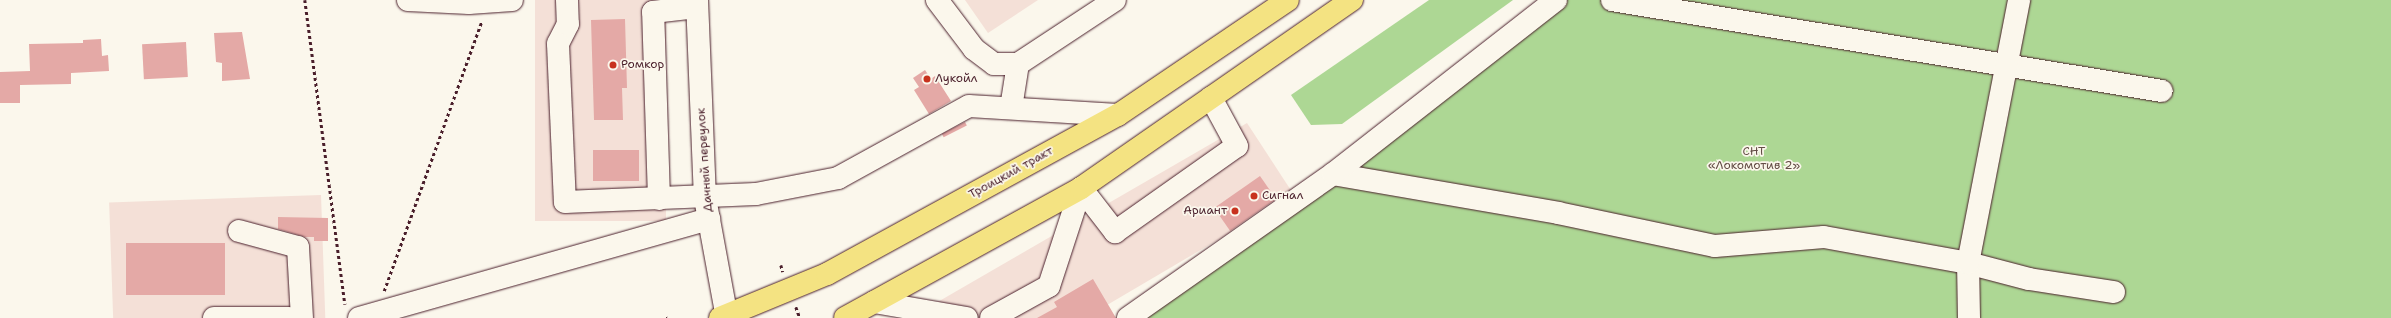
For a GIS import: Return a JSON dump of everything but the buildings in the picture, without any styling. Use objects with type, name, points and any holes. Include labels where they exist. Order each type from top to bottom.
[{"type":"main road","name":"Троицкий тракт","points":[[725,317],[827,274],[1118,115],[1288,0]]},
{"type":"main road","points":[[845,318],[1082,188],[1352,0]]},
{"type":"street","points":[[408,0],[490,2],[512,0]]},
{"type":"street","points":[[567,0],[568,24],[558,44],[565,202],[705,198],[756,194],[838,178],[969,106],[1118,115]]},
{"type":"street","points":[[937,0],[974,49],[994,64],[1018,64],[1115,0]]},
{"type":"street","points":[[1128,318],[1333,174],[1556,0]]},
{"type":"street","points":[[1612,0],[2162,91]]},
{"type":"street","points":[[1969,318],[1968,263],[2019,0]]},
{"type":"street","points":[[659,199],[653,12],[697,4]]},
{"type":"street","name":"Дачный переулок","points":[[697,4],[705,198],[725,317]]},
{"type":"street","points":[[1011,108],[1018,64]]},
{"type":"street","points":[[1082,188],[1115,232],[1237,146],[1211,98]]},
{"type":"street","points":[[1333,174],[1558,213],[1715,246],[1824,237],[1968,263],[2029,279],[2114,292]]},
{"type":"street","points":[[991,318],[1049,286],[1082,188]]},
{"type":"street","points":[[360,315],[709,219]]},
{"type":"street","points":[[239,231],[298,247],[302,318]]},
{"type":"street","points":[[874,302],[967,318]]},
{"type":"street","points":[[214,318],[289,318]]},
{"type":"path","points":[[305,0],[360,315]]},
{"type":"path","points":[[360,315],[490,2]]},
{"type":"shaded area","points":[[535,0],[666,0],[666,221],[535,221]]},
{"type":"shaded area","points":[[965,0],[1038,0],[988,33]]},
{"type":"shaded area","points":[[1247,123],[1294,195],[1085,318],[910,318]]},
{"type":"shaded area","points":[[321,195],[325,318],[113,318],[109,202]]},
{"type":"green space","points":[[1429,0],[1513,0],[1342,124],[1311,125],[1291,95]]},
{"type":"green space","name":"СНТ «Локомотив 2»","points":[[1552,0],[2391,0],[2391,318],[1116,318],[1295,195]]},
{"type":"place","name":"Ромкор","points":[[613,65]]},
{"type":"place","name":"Лукойл","points":[[927,79]]},
{"type":"place","name":"Сигнал","points":[[1254,196]]},
{"type":"place","name":"Ариант","points":[[1235,211]]}]
